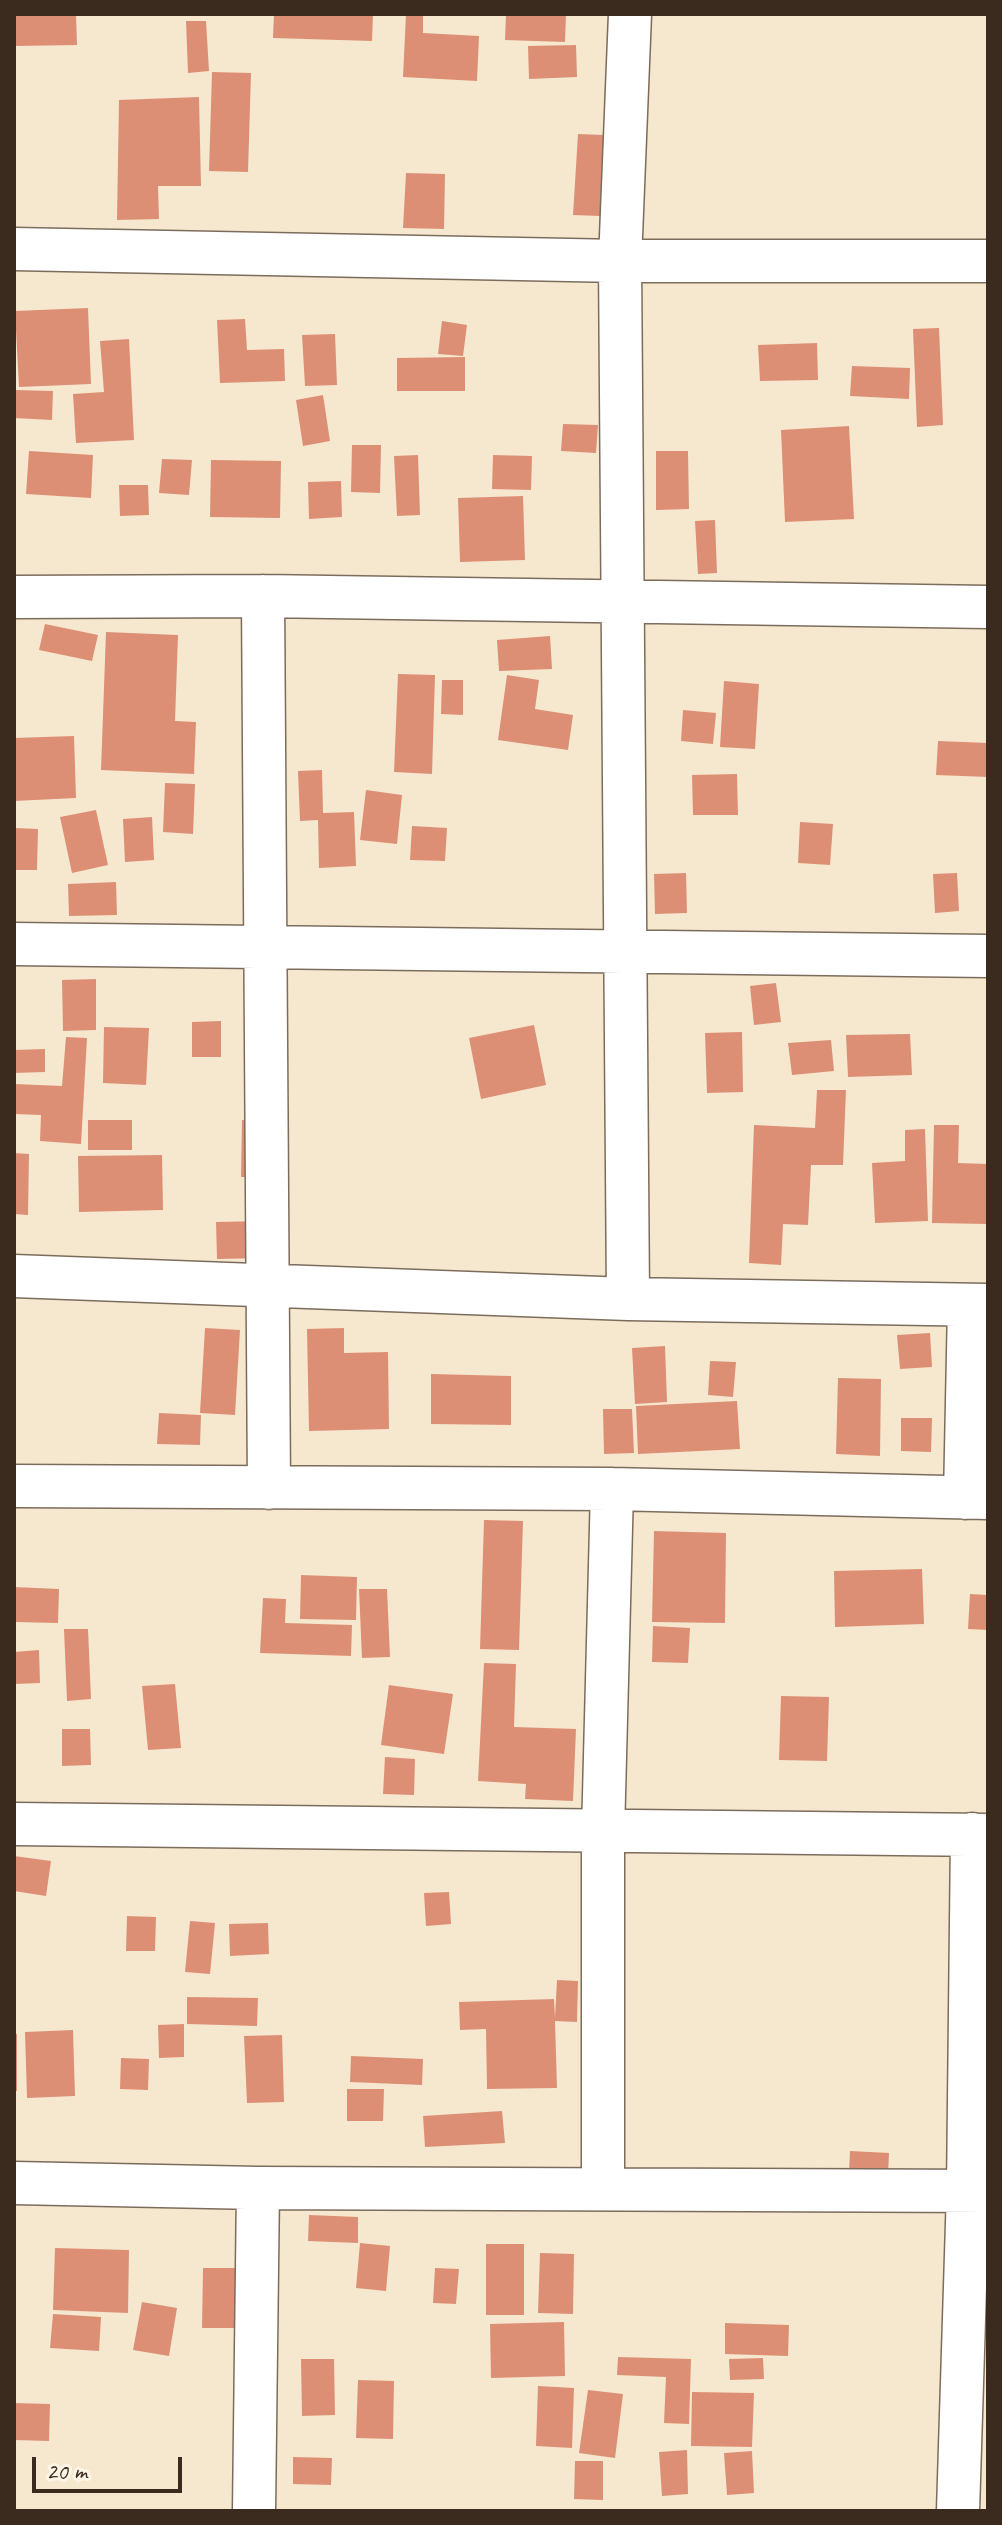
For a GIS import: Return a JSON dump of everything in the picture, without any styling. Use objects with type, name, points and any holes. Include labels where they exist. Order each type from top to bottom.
[{"type":"street","points":[[628,1299],[620,261],[630,14]]},
{"type":"street","points":[[14,249],[620,261],[988,261]]},
{"type":"street","points":[[263,596],[268,947],[269,1488]]},
{"type":"street","points":[[14,597],[263,596],[988,607]]},
{"type":"street","points":[[14,944],[988,956]]},
{"type":"street","points":[[14,1276],[269,1288],[628,1299],[979,1305],[977,1498],[612,1489],[14,1486]]},
{"type":"street","points":[[603,2188],[603,1833],[612,1489]]},
{"type":"street","points":[[14,1824],[980,1835],[978,2191],[958,2511]]},
{"type":"street","points":[[14,2183],[258,2188],[978,2191]]},
{"type":"street","points":[[254,2511],[258,2188]]},
{"type":"building","points":[[14,14],[76,14],[77,45],[14,46]]},
{"type":"building","points":[[274,14],[373,14],[372,41],[273,38]]},
{"type":"building","points":[[406,14],[423,14],[423,33],[479,36],[477,81],[403,77]]},
{"type":"building","points":[[506,14],[566,14],[565,42],[505,40]]},
{"type":"building","points":[[186,21],[206,21],[209,71],[188,73]]},
{"type":"building","points":[[576,45],[577,77],[529,79],[528,46]]},
{"type":"building","points":[[212,72],[251,73],[248,172],[209,171]]},
{"type":"building","points":[[199,97],[201,186],[158,186],[159,219],[117,220],[119,100]]},
{"type":"building","points":[[578,134],[604,135],[600,216],[573,215]]},
{"type":"building","points":[[406,173],[445,174],[444,229],[403,228]]},
{"type":"building","points":[[88,308],[91,384],[19,387],[15,311]]},
{"type":"building","points":[[245,319],[247,350],[284,349],[285,381],[220,383],[217,320]]},
{"type":"building","points":[[442,321],[467,325],[463,356],[438,354]]},
{"type":"building","points":[[939,328],[943,425],[917,427],[913,329]]},
{"type":"building","points":[[335,334],[337,385],[305,386],[302,335]]},
{"type":"building","points":[[129,339],[134,440],[76,443],[73,394],[104,392],[100,341]]},
{"type":"building","points":[[817,343],[818,380],[760,381],[758,345]]},
{"type":"building","points":[[465,357],[465,391],[397,391],[397,358]]},
{"type":"building","points":[[852,366],[910,368],[909,399],[850,396]]},
{"type":"building","points":[[14,390],[53,391],[52,420],[14,418]]},
{"type":"building","points":[[323,395],[330,441],[303,446],[296,400]]},
{"type":"building","points":[[563,424],[598,425],[596,453],[561,451]]},
{"type":"building","points":[[849,426],[854,519],[785,522],[781,430]]},
{"type":"building","points":[[352,445],[381,445],[380,493],[351,492]]},
{"type":"building","points":[[29,451],[93,455],[91,498],[26,494]]},
{"type":"building","points":[[656,451],[688,451],[689,509],[656,510]]},
{"type":"building","points":[[418,455],[420,515],[397,516],[394,456]]},
{"type":"building","points":[[493,455],[532,456],[531,490],[492,489]]},
{"type":"building","points":[[162,459],[192,460],[189,495],[159,493]]},
{"type":"building","points":[[211,460],[281,461],[280,518],[210,517]]},
{"type":"building","points":[[341,481],[342,517],[309,519],[308,482]]},
{"type":"building","points":[[119,485],[148,485],[149,515],[120,516]]},
{"type":"building","points":[[523,496],[525,560],[460,562],[458,498]]},
{"type":"building","points":[[715,520],[717,573],[698,574],[695,521]]},
{"type":"building","points":[[45,624],[98,635],[92,661],[39,650]]},
{"type":"building","points":[[106,632],[178,635],[175,721],[196,722],[194,774],[101,770]]},
{"type":"building","points":[[550,636],[552,669],[499,671],[497,640]]},
{"type":"building","points":[[398,674],[435,675],[432,774],[394,772]]},
{"type":"building","points":[[507,675],[539,680],[535,709],[573,715],[568,750],[498,740]]},
{"type":"building","points":[[442,680],[463,680],[463,715],[441,714]]},
{"type":"building","points":[[724,681],[759,684],[755,749],[720,747]]},
{"type":"building","points":[[683,710],[716,713],[713,744],[681,741]]},
{"type":"building","points":[[74,736],[76,798],[14,801],[14,738]]},
{"type":"building","points":[[938,741],[988,743],[988,777],[936,775]]},
{"type":"building","points":[[322,770],[323,813],[354,812],[356,866],[319,868],[318,820],[300,821],[298,771]]},
{"type":"building","points":[[737,774],[738,815],[693,815],[692,775]]},
{"type":"building","points":[[165,783],[195,784],[193,834],[163,832]]},
{"type":"building","points":[[366,790],[402,795],[397,844],[360,840]]},
{"type":"building","points":[[96,810],[108,865],[72,873],[60,817]]},
{"type":"building","points":[[152,817],[154,860],[125,862],[123,819]]},
{"type":"building","points":[[800,822],[833,824],[830,865],[798,863]]},
{"type":"building","points":[[412,826],[447,828],[445,861],[410,860]]},
{"type":"building","points":[[14,828],[38,829],[37,870],[14,870]]},
{"type":"building","points":[[686,873],[687,913],[655,914],[654,874]]},
{"type":"building","points":[[957,873],[959,911],[935,913],[933,874]]},
{"type":"building","points":[[116,882],[117,915],[69,916],[68,884]]},
{"type":"building","points":[[96,979],[96,1030],[63,1031],[62,980]]},
{"type":"building","points":[[776,983],[781,1022],[754,1025],[750,986]]},
{"type":"building","points":[[221,1021],[221,1057],[192,1057],[192,1022]]},
{"type":"building","points":[[534,1025],[546,1085],[481,1099],[469,1038]]},
{"type":"building","points":[[104,1027],[149,1028],[146,1085],[103,1083]]},
{"type":"building","points":[[742,1032],[743,1092],[707,1093],[705,1033]]},
{"type":"building","points":[[910,1034],[912,1075],[848,1077],[846,1035]]},
{"type":"building","points":[[66,1037],[87,1038],[81,1144],[40,1141],[41,1115],[14,1114],[14,1084],[62,1086]]},
{"type":"building","points":[[831,1040],[834,1071],[792,1075],[788,1043]]},
{"type":"building","points":[[45,1049],[45,1072],[14,1073],[14,1050]]},
{"type":"building","points":[[817,1090],[846,1090],[843,1165],[811,1165],[808,1225],[783,1224],[781,1265],[749,1263],[754,1125],[815,1128]]},
{"type":"building","points":[[88,1120],[132,1120],[132,1150],[88,1150]]},
{"type":"building","points":[[242,1120],[266,1121],[266,1177],[241,1177]]},
{"type":"building","points":[[934,1125],[959,1125],[958,1163],[988,1164],[988,1224],[932,1223]]},
{"type":"building","points":[[925,1129],[928,1221],[875,1223],[872,1163],[905,1161],[905,1130]]},
{"type":"building","points":[[14,1153],[29,1154],[28,1215],[14,1214]]},
{"type":"building","points":[[162,1155],[163,1210],[79,1212],[78,1156]]},
{"type":"building","points":[[266,1221],[266,1258],[217,1259],[216,1222]]},
{"type":"building","points":[[205,1328],[240,1330],[235,1415],[200,1413]]},
{"type":"building","points":[[344,1328],[344,1353],[388,1352],[389,1429],[309,1431],[307,1329]]},
{"type":"building","points":[[930,1333],[932,1367],[900,1369],[897,1335]]},
{"type":"building","points":[[665,1346],[667,1402],[635,1404],[632,1348]]},
{"type":"building","points":[[710,1361],[736,1362],[733,1397],[708,1395]]},
{"type":"building","points":[[431,1374],[511,1376],[511,1425],[431,1424]]},
{"type":"building","points":[[838,1378],[881,1379],[880,1456],[836,1454]]},
{"type":"building","points":[[737,1401],[740,1449],[638,1454],[636,1406]]},
{"type":"building","points":[[603,1409],[632,1409],[634,1453],[604,1454]]},
{"type":"building","points":[[159,1413],[201,1415],[200,1445],[157,1444]]},
{"type":"building","points":[[901,1418],[932,1418],[931,1452],[901,1451]]},
{"type":"building","points":[[484,1520],[523,1521],[519,1650],[480,1649]]},
{"type":"building","points":[[654,1531],[726,1533],[725,1623],[652,1622]]},
{"type":"building","points":[[922,1569],[924,1624],[835,1627],[834,1571]]},
{"type":"building","points":[[301,1575],[357,1577],[356,1620],[300,1619]]},
{"type":"building","points":[[14,1587],[59,1589],[58,1623],[14,1622]]},
{"type":"building","points":[[359,1589],[387,1589],[390,1657],[362,1658]]},
{"type":"building","points":[[970,1594],[988,1595],[988,1630],[968,1629]]},
{"type":"building","points":[[263,1598],[286,1599],[285,1623],[352,1625],[351,1656],[260,1653]]},
{"type":"building","points":[[653,1626],[690,1628],[688,1663],[652,1662]]},
{"type":"building","points":[[64,1629],[88,1629],[91,1699],[67,1701]]},
{"type":"building","points":[[39,1650],[40,1683],[14,1684],[14,1652]]},
{"type":"building","points":[[484,1663],[516,1664],[514,1727],[576,1729],[573,1801],[525,1799],[526,1784],[478,1781]]},
{"type":"building","points":[[175,1684],[181,1748],[148,1750],[142,1686]]},
{"type":"building","points":[[389,1685],[453,1694],[444,1754],[381,1745]]},
{"type":"building","points":[[781,1696],[829,1697],[827,1761],[779,1760]]},
{"type":"building","points":[[62,1729],[90,1729],[91,1765],[62,1766]]},
{"type":"building","points":[[385,1757],[415,1759],[414,1795],[383,1794]]},
{"type":"building","points":[[14,1856],[51,1861],[46,1896],[14,1891]]},
{"type":"building","points":[[449,1892],[451,1924],[426,1926],[424,1893]]},
{"type":"building","points":[[127,1916],[156,1917],[155,1951],[126,1951]]},
{"type":"building","points":[[190,1921],[215,1923],[210,1974],[185,1972]]},
{"type":"building","points":[[268,1923],[269,1954],[230,1956],[229,1924]]},
{"type":"building","points":[[557,1980],[578,1981],[577,2022],[555,2021],[557,2088],[487,2089],[486,2029],[460,2030],[459,2002],[554,1999],[555,2018]]},
{"type":"building","points":[[187,1997],[258,1998],[257,2026],[187,2024]]},
{"type":"building","points":[[184,2024],[184,2057],[159,2058],[158,2025]]},
{"type":"building","points":[[73,2030],[75,2096],[27,2098],[25,2032]]},
{"type":"building","points":[[14,2034],[17,2034],[17,2091],[14,2091]]},
{"type":"building","points":[[282,2035],[284,2102],[247,2103],[244,2036]]},
{"type":"building","points":[[351,2056],[423,2059],[422,2085],[350,2082]]},
{"type":"building","points":[[121,2058],[149,2059],[148,2090],[120,2089]]},
{"type":"building","points":[[347,2089],[384,2089],[383,2121],[347,2121]]},
{"type":"building","points":[[502,2111],[505,2143],[425,2147],[423,2116]]},
{"type":"building","points":[[850,2151],[889,2153],[888,2175],[849,2173]]},
{"type":"building","points":[[309,2215],[358,2217],[358,2243],[308,2241]]},
{"type":"building","points":[[360,2243],[390,2246],[386,2291],[356,2288]]},
{"type":"building","points":[[486,2244],[524,2244],[524,2315],[486,2315]]},
{"type":"building","points":[[55,2248],[129,2250],[128,2313],[53,2310]]},
{"type":"building","points":[[540,2253],[574,2254],[573,2314],[538,2313]]},
{"type":"building","points":[[203,2268],[238,2268],[237,2328],[202,2328]]},
{"type":"building","points":[[435,2268],[459,2269],[456,2304],[433,2303]]},
{"type":"building","points":[[142,2302],[177,2308],[169,2356],[133,2350]]},
{"type":"building","points":[[53,2314],[101,2317],[99,2351],[50,2348]]},
{"type":"building","points":[[564,2322],[565,2376],[491,2378],[490,2324]]},
{"type":"building","points":[[725,2323],[789,2325],[788,2356],[725,2354]]},
{"type":"building","points":[[618,2357],[691,2359],[689,2424],[664,2423],[666,2377],[617,2375]]},
{"type":"building","points":[[763,2358],[764,2379],[730,2380],[729,2359]]},
{"type":"building","points":[[301,2359],[334,2359],[335,2415],[302,2416]]},
{"type":"building","points":[[358,2380],[394,2381],[393,2439],[356,2438]]},
{"type":"building","points":[[538,2386],[574,2388],[572,2448],[536,2446]]},
{"type":"building","points":[[588,2390],[623,2394],[615,2458],[579,2453]]},
{"type":"building","points":[[692,2392],[754,2393],[752,2447],[691,2446]]},
{"type":"building","points":[[14,2403],[50,2404],[49,2441],[14,2440]]},
{"type":"building","points":[[687,2450],[688,2494],[662,2496],[659,2452]]},
{"type":"building","points":[[752,2451],[754,2493],[727,2495],[724,2453]]},
{"type":"building","points":[[293,2457],[332,2458],[331,2485],[293,2484]]},
{"type":"building","points":[[575,2461],[603,2461],[603,2500],[574,2499]]}]
